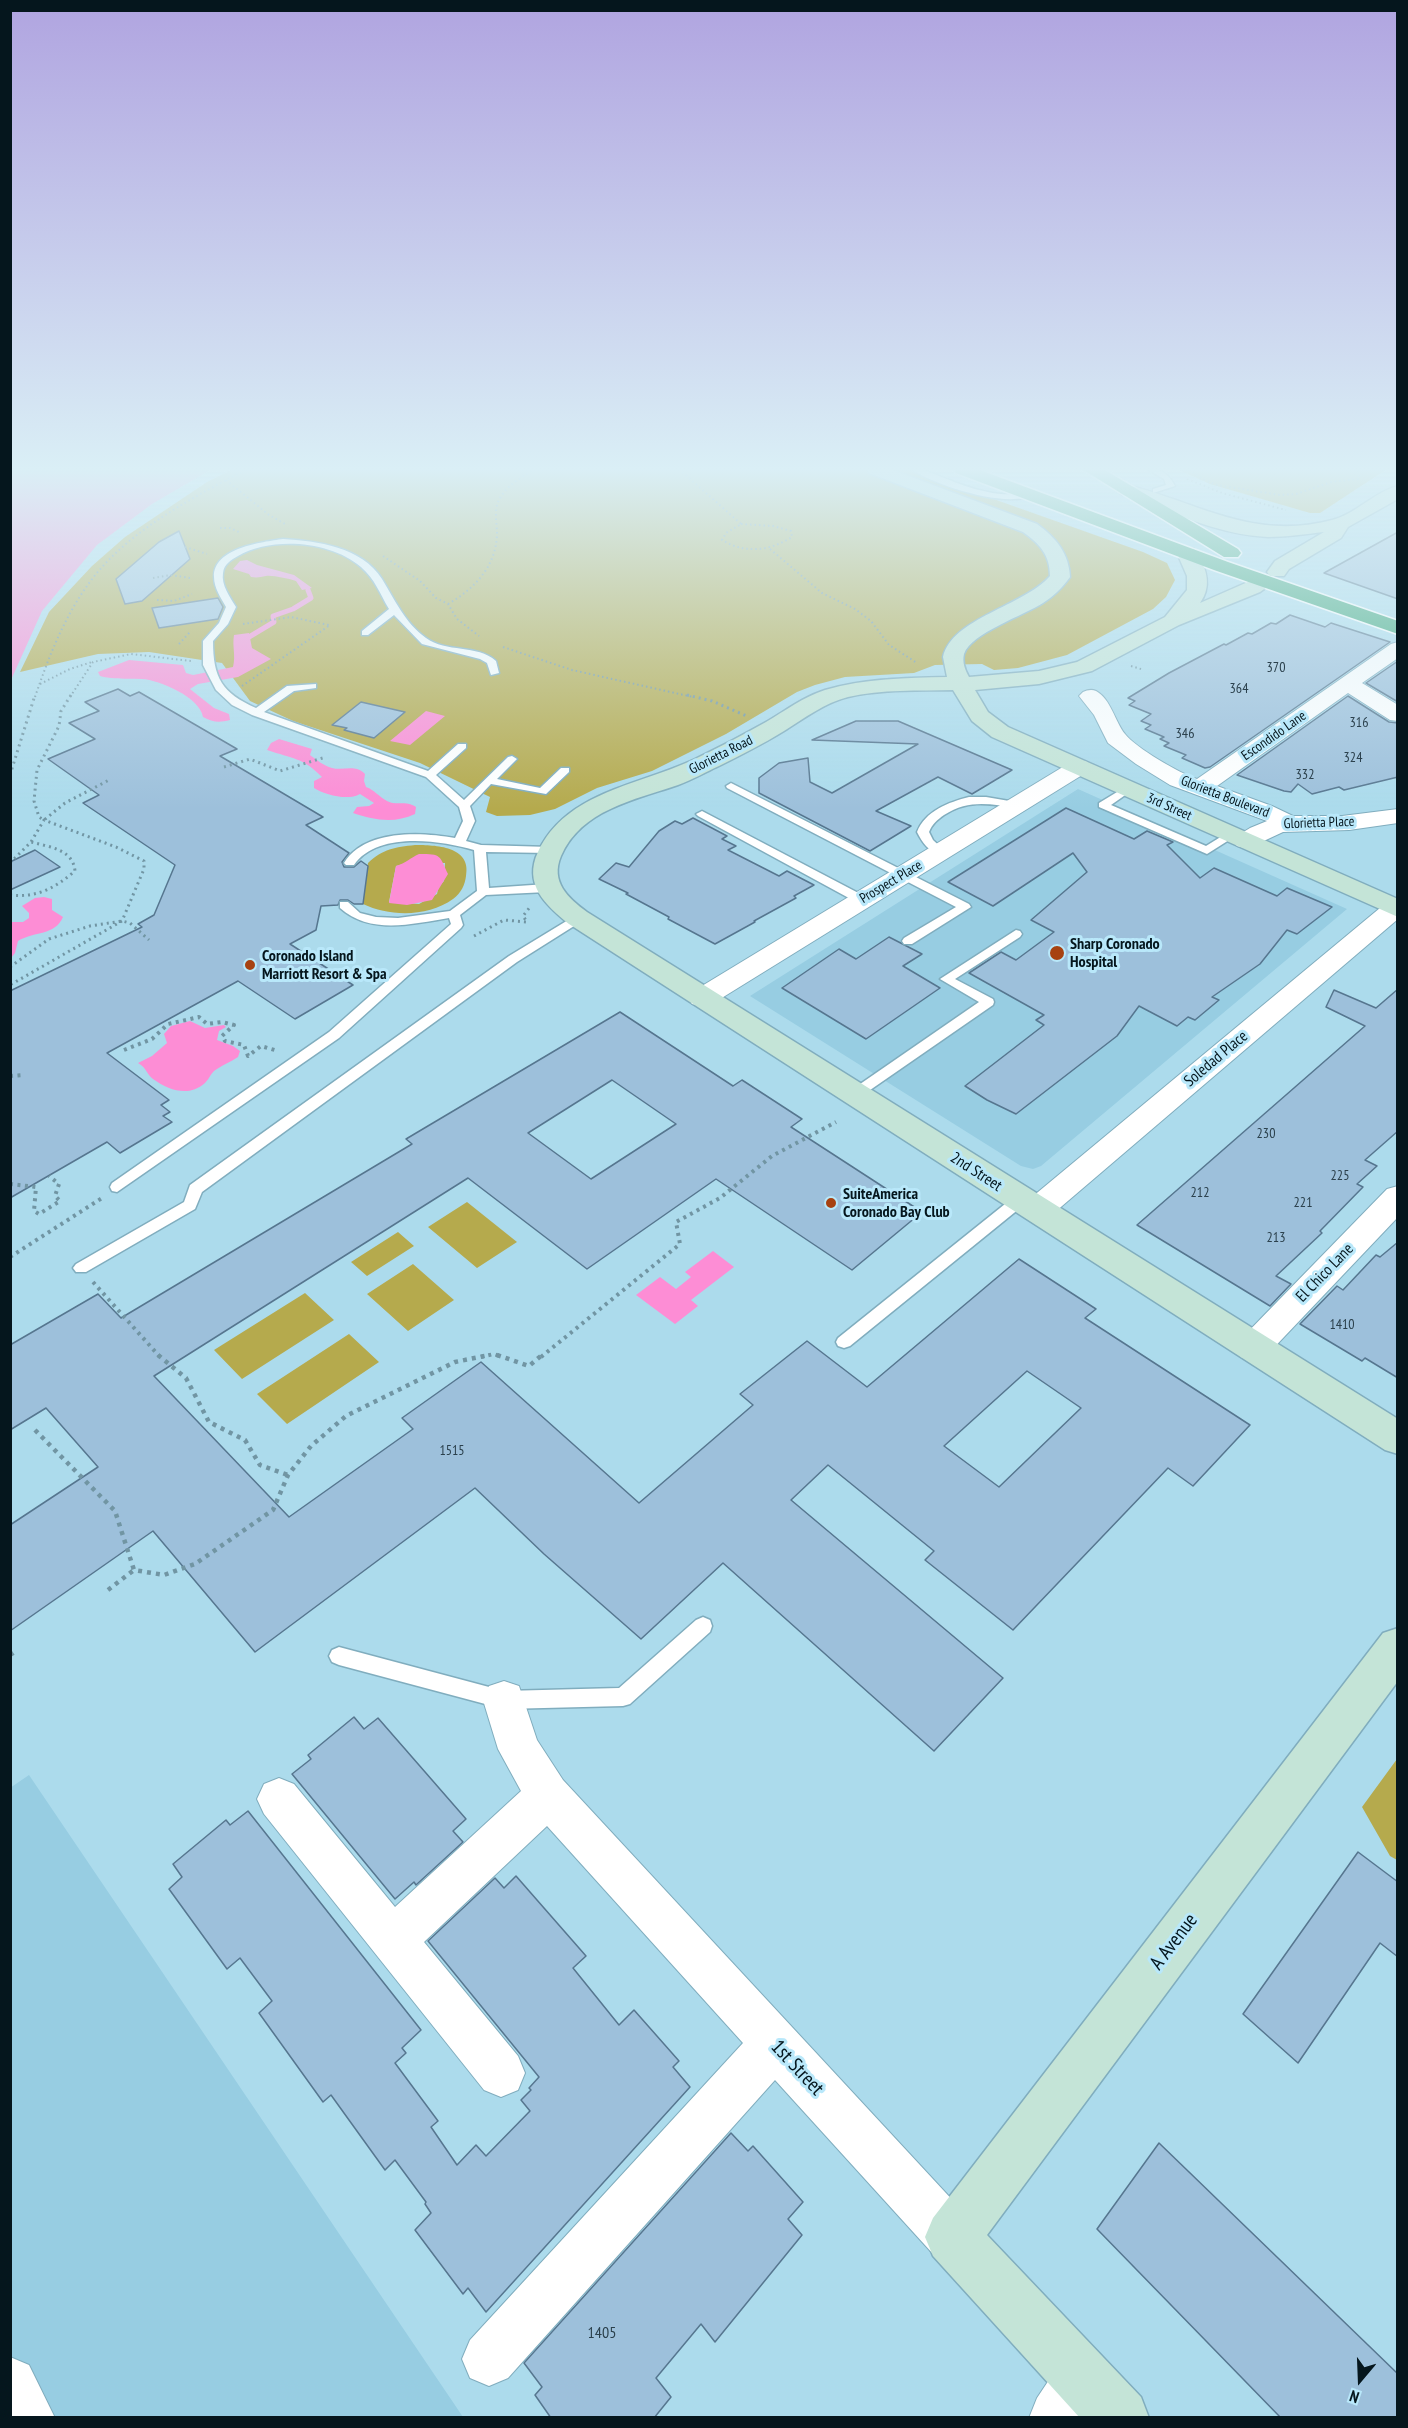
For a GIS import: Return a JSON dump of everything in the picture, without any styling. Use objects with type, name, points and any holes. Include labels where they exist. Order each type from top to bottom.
[{"type":"highway","points":[[1283,582],[1398,628]]},
{"type":"highway","points":[[1288,582],[1398,615]]},
{"type":"main road","name":"3rd Street","points":[[1056,582],[1047,593],[965,637],[956,646],[953,655],[954,672],[974,712],[985,723],[1000,732],[1396,909]]},
{"type":"main road","points":[[1170,622],[1194,597],[1199,588],[1198,582]]},
{"type":"main road","points":[[961,683],[1011,682],[1073,670],[1097,662],[1170,622],[1258,582]]},
{"type":"main road","name":"Glorietta Road","points":[[545,898],[545,867],[550,850],[563,830],[586,811],[690,771],[831,695],[865,688],[905,684],[961,683]]},
{"type":"main road","name":"2nd Street","points":[[545,898],[1398,1439]]},
{"type":"main road","name":"A Avenue","points":[[952,2237],[1398,1647]]},
{"type":"main road","name":"1st Street","points":[[952,2237],[1069,2398],[1120,2418]]},
{"type":"street","name":"Escondido Lane","points":[[1199,788],[1398,648]]},
{"type":"street","points":[[1349,684],[1398,715]]},
{"type":"street","name":"Glorietta Boulevard","points":[[1090,696],[1104,714],[1116,738],[1144,759],[1178,780],[1264,811],[1286,822]]},
{"type":"street","name":"Prospect Place","points":[[702,998],[1079,767]]},
{"type":"street","name":"Glorietta Place","points":[[1238,838],[1286,822],[1345,823],[1398,816]]},
{"type":"street","name":"Soledad Place","points":[[1029,1205],[1396,909]]},
{"type":"street","name":"El Chico Lane","points":[[1253,1348],[1398,1197]]},
{"type":"street","name":"1st Street","points":[[504,1700],[519,1749],[548,1796],[952,2237]]},
{"type":"street","points":[[393,1940],[548,1796]]},
{"type":"street","points":[[279,1799],[501,2073]]},
{"type":"street","points":[[489,2359],[775,2044]]},
{"type":"street","points":[[10,2384],[27,2418]]},
{"type":"lane","points":[[218,582],[231,607],[223,624],[208,641],[208,665],[221,690],[236,703],[256,713],[430,776],[464,806],[469,821],[460,841]]},
{"type":"lane","points":[[379,582],[394,610],[424,641],[481,655],[491,661],[494,673]]},
{"type":"lane","points":[[365,633],[394,610]]},
{"type":"lane","points":[[256,713],[291,688],[312,686]]},
{"type":"lane","points":[[430,776],[462,746]]},
{"type":"lane","points":[[464,806],[512,759]]},
{"type":"lane","points":[[489,780],[542,792],[565,770]]},
{"type":"lane","points":[[731,786],[965,907],[908,941]]},
{"type":"lane","points":[[940,852],[928,842],[923,832],[926,822],[959,801],[983,800],[1017,805]]},
{"type":"lane","points":[[702,814],[862,900]]},
{"type":"lane","points":[[350,863],[357,852],[381,842],[413,839],[460,841],[480,848],[550,850]]},
{"type":"lane","points":[[480,848],[483,892]]},
{"type":"lane","points":[[344,905],[357,916],[376,921],[398,922],[454,914],[483,892],[545,898]]},
{"type":"lane","points":[[117,1188],[334,1035],[457,925],[454,914]]},
{"type":"lane","points":[[81,1268],[190,1205],[195,1189],[513,959],[578,918]]},
{"type":"lane","points":[[855,1094],[988,1002],[946,979],[1016,934]]},
{"type":"lane","points":[[844,1342],[1029,1205]]},
{"type":"lane","points":[[339,1656],[504,1700],[623,1697],[703,1626]]},
{"type":"path","points":[[10,775],[40,684],[70,612],[90,582]]},
{"type":"path","points":[[421,582],[436,598],[448,604],[457,619],[480,637]]},
{"type":"path","points":[[448,604],[463,596],[476,582]]},
{"type":"path","points":[[809,582],[822,593],[855,609],[871,621],[889,645],[924,667]]},
{"type":"path","points":[[157,600],[174,601],[192,594]]},
{"type":"path","points":[[235,624],[262,622],[291,616],[330,625],[242,686],[246,692],[273,700]]},
{"type":"path","points":[[498,645],[563,668],[712,701],[773,728]]},
{"type":"path","points":[[40,684],[70,669],[131,654],[187,659],[208,665]]},
{"type":"path","points":[[10,985],[123,921],[144,869],[144,861],[116,847],[39,817],[34,801],[37,770],[59,726],[61,711],[93,662]]},
{"type":"path","points":[[224,767],[240,759],[251,757],[280,771],[302,766],[332,754]]},
{"type":"path","points":[[10,863],[31,842],[44,820],[65,803],[111,779]]},
{"type":"path","points":[[10,895],[26,897],[47,892],[75,871],[74,862],[62,850],[31,842]]},
{"type":"path","points":[[527,922],[523,916],[525,910],[545,898]]},
{"type":"path","points":[[10,967],[42,940],[62,932],[123,921],[130,923],[149,940]]},
{"type":"path","points":[[93,926],[105,932]]},
{"type":"path","points":[[124,1050],[152,1039],[168,1024],[199,1017],[207,1024],[222,1022],[234,1025],[222,1036],[225,1041],[244,1045],[248,1056],[261,1046],[285,1056]]},
{"type":"path","points":[[10,1076],[24,1075]]},
{"type":"path","points":[[108,1590],[134,1570],[164,1575],[195,1564],[273,1510],[288,1475],[311,1446],[346,1416],[455,1362],[494,1354],[529,1366],[680,1244],[676,1222],[720,1198],[772,1156],[836,1122]]},
{"type":"path","points":[[10,1184],[36,1187],[34,1211],[39,1214],[60,1201],[55,1196],[59,1184],[49,1176]]},
{"type":"path","points":[[10,1257],[117,1188]]},
{"type":"path","points":[[81,1268],[157,1354],[186,1378],[209,1422],[245,1440],[260,1465],[288,1475]]},
{"type":"path","points":[[35,1430],[115,1511],[134,1570]]},
{"type":"path","points":[[10,1655],[16,1651]]},
{"type":"shaded area","points":[[11,582],[66,582],[42,611],[11,680]]},
{"type":"shaded area","points":[[77,582],[1174,582],[1166,597],[1153,609],[1067,655],[1018,668],[994,670],[982,664],[935,665],[914,673],[845,677],[815,685],[797,692],[726,734],[652,771],[597,788],[555,809],[530,815],[497,816],[486,812],[490,797],[420,763],[293,721],[250,701],[222,663],[149,652],[98,654],[20,672],[49,612]]},
{"type":"shaded area","points":[[297,582],[304,582],[312,588],[302,590]]},
{"type":"shaded area","points":[[249,633],[252,648],[271,659],[238,677],[198,684],[190,689],[214,708],[229,714],[230,720],[216,722],[203,717],[195,703],[168,686],[149,680],[100,676],[98,672],[129,660],[183,665],[186,673],[193,675],[233,667],[234,635]]},
{"type":"shaded area","points":[[426,711],[445,716],[410,745],[390,741]]},
{"type":"shaded area","points":[[279,739],[312,749],[310,755],[329,767],[353,768],[361,771],[365,774],[366,787],[390,802],[416,807],[415,814],[399,819],[384,820],[353,813],[357,807],[374,803],[360,794],[349,797],[337,796],[314,788],[314,781],[322,777],[315,770],[297,759],[267,750],[271,743]]},
{"type":"shaded area","name":"Sharp Coronado Hospital","points":[[1078,789],[1347,909],[1041,1166],[1033,1169],[1021,1166],[750,996]]},
{"type":"shaded area","points":[[415,845],[450,849],[463,858],[466,866],[464,886],[453,899],[432,909],[409,913],[385,911],[363,904],[368,863],[384,852]],"holes":[[[408,863],[445,863],[444,881],[439,886],[437,894],[419,904],[389,902],[396,866]]]},
{"type":"shaded area","points":[[419,854],[432,854],[439,857],[448,874],[432,900],[407,905],[389,903],[396,866]]},
{"type":"shaded area","points":[[35,898],[52,899],[52,910],[63,917],[55,927],[18,941],[11,958],[11,922],[23,922],[29,918],[29,913],[22,906]]},
{"type":"shaded area","points":[[190,1021],[205,1028],[224,1025],[226,1027],[219,1031],[217,1040],[240,1051],[238,1057],[215,1070],[199,1087],[179,1091],[166,1087],[153,1079],[138,1063],[152,1056],[167,1043],[164,1034],[171,1026]]},
{"type":"shaded area","points":[[467,1202],[517,1242],[477,1268],[428,1227]]},
{"type":"shaded area","points":[[398,1232],[414,1246],[367,1276],[351,1262]]},
{"type":"shaded area","points":[[713,1251],[734,1267],[691,1300],[698,1306],[675,1324],[636,1295],[660,1277],[676,1289],[691,1277],[685,1272]]},
{"type":"shaded area","points":[[413,1264],[454,1300],[408,1331],[367,1294]]},
{"type":"shaded area","points":[[305,1293],[334,1320],[242,1379],[214,1350]]},
{"type":"shaded area","points":[[349,1334],[379,1362],[287,1424],[257,1394]]},
{"type":"shaded area","points":[[1397,1759],[1397,1860],[1390,1856],[1362,1807]]},
{"type":"shaded area","points":[[29,1775],[463,2417],[11,2417],[10,1788]]},
{"type":"building","points":[[117,582],[163,582],[142,601],[125,604]]},
{"type":"building","points":[[1350,582],[1398,582],[1398,599]]},
{"type":"building","points":[[218,598],[223,607],[218,619],[159,628],[152,608]]},
{"type":"building","points":[[1290,615],[1325,627],[1331,623],[1390,642],[1210,767],[1205,768],[1182,758],[1186,755],[1164,746],[1169,743],[1160,739],[1164,737],[1145,729],[1151,725],[1141,721],[1151,714],[1129,705],[1135,701],[1128,698],[1169,673],[1224,644],[1248,633],[1252,634],[1271,623],[1276,624]]},
{"type":"building","points":[[1398,661],[1398,702],[1366,683]]},
{"type":"building","name":"Coronado Island Marriott Resort & Spa","points":[[118,689],[130,696],[139,692],[237,749],[220,756],[323,817],[306,825],[349,853],[342,862],[344,867],[354,867],[361,861],[368,866],[363,904],[340,900],[338,905],[321,906],[316,930],[290,944],[353,985],[295,1019],[238,981],[107,1053],[169,1100],[161,1105],[170,1112],[163,1116],[172,1122],[120,1153],[107,1142],[10,1198],[10,991],[142,927],[138,924],[154,915],[175,865],[83,803],[99,795],[48,759],[95,739],[69,723],[99,711],[85,702]]},
{"type":"building","points":[[1348,696],[1389,722],[1398,723],[1398,777],[1344,790],[1339,787],[1312,794],[1298,784],[1291,792],[1284,791],[1237,775]]},
{"type":"building","points":[[361,702],[405,712],[374,738],[332,725]]},
{"type":"building","points":[[856,721],[898,721],[1012,770],[972,794],[938,777],[876,811],[911,826],[870,851],[759,793],[759,778],[779,763],[808,758],[810,782],[832,793],[918,744],[812,740]]},
{"type":"building","points":[[1066,808],[1134,839],[1147,831],[1173,842],[1167,845],[1200,878],[1214,868],[1277,896],[1287,888],[1332,907],[1297,934],[1287,930],[1260,964],[1212,997],[1219,1000],[1195,1020],[1188,1017],[1177,1026],[1139,1006],[1117,1036],[1016,1114],[965,1086],[1044,1025],[1036,1020],[1044,1015],[969,973],[1001,952],[1016,960],[1054,932],[1031,920],[1087,872],[1073,853],[993,906],[948,882]]},
{"type":"building","points":[[693,818],[727,836],[722,839],[736,846],[728,850],[779,876],[787,871],[814,885],[794,896],[796,898],[715,944],[626,894],[628,893],[599,879],[616,863],[629,867],[659,831],[675,821],[682,824]]},
{"type":"building","points":[[35,850],[60,867],[10,890],[10,862]]},
{"type":"building","points":[[889,937],[922,954],[903,966],[940,988],[866,1039],[782,988],[839,949],[856,959]]},
{"type":"building","points":[[1398,989],[1398,1131],[1365,1160],[1377,1166],[1357,1184],[1363,1187],[1320,1231],[1322,1233],[1276,1276],[1291,1284],[1270,1306],[1137,1225],[1365,1026],[1326,1007],[1334,990],[1376,1008]]},
{"type":"building","points":[[620,1012],[733,1086],[742,1080],[802,1119],[791,1127],[922,1212],[852,1270],[716,1179],[587,1269],[468,1178],[154,1376],[289,1517],[413,1429],[402,1418],[481,1362],[639,1503],[753,1405],[740,1394],[807,1341],[867,1387],[1019,1259],[1096,1309],[1085,1318],[1250,1425],[1193,1486],[1168,1468],[1013,1630],[925,1560],[934,1551],[828,1465],[791,1500],[1003,1678],[934,1751],[723,1563],[641,1639],[544,1554],[475,1488],[255,1652],[153,1531],[10,1631],[10,1525],[98,1467],[46,1408],[10,1430],[10,1345],[98,1294],[121,1318],[412,1144],[406,1139]],"holes":[[[612,1080],[676,1124],[591,1179],[528,1133]],[[1027,1371],[1081,1408],[999,1487],[944,1446]]]},
{"type":"building","points":[[1398,1242],[1398,1378],[1365,1358],[1362,1361],[1300,1324],[1337,1286],[1343,1290],[1376,1255],[1380,1257]]},
{"type":"building","points":[[354,1717],[364,1729],[378,1718],[466,1819],[453,1831],[463,1842],[416,1885],[414,1882],[395,1899],[292,1774],[311,1759],[308,1755]]},
{"type":"building","points":[[248,1811],[421,2030],[402,2048],[406,2053],[395,2063],[438,2121],[431,2127],[457,2165],[476,2145],[486,2156],[530,2111],[521,2100],[539,2077],[428,1941],[495,1878],[504,1888],[516,1876],[586,1956],[573,1968],[619,2025],[634,2010],[679,2061],[673,2067],[690,2087],[486,2312],[468,2288],[463,2294],[415,2230],[431,2213],[426,2202],[395,2160],[385,2170],[331,2095],[323,2102],[259,2013],[272,2001],[240,1958],[227,1969],[169,1889],[182,1877],[173,1864],[226,1820],[230,1825]]},
{"type":"building","points":[[1358,1852],[1398,1882],[1398,1957],[1380,1943],[1298,2063],[1243,2014]]},
{"type":"building","points":[[731,2133],[748,2151],[753,2146],[803,2202],[788,2219],[802,2235],[715,2342],[701,2324],[656,2378],[671,2397],[654,2418],[551,2418],[535,2395],[542,2387],[524,2363]]},
{"type":"building","points":[[1159,2143],[1398,2374],[1398,2418],[1281,2418],[1097,2229]]},
{"type":"waterway","points":[[249,637],[274,622],[273,616],[293,609],[311,598],[308,590]]},
{"type":"place","name":"Sharp Coronado Hospital","points":[[1057,953]]},
{"type":"place","name":"Coronado Island Marriott Resort & Spa","points":[[250,965]]},
{"type":"place","name":"SuiteAmerica Coronado Bay Club","points":[[831,1203]]}]
